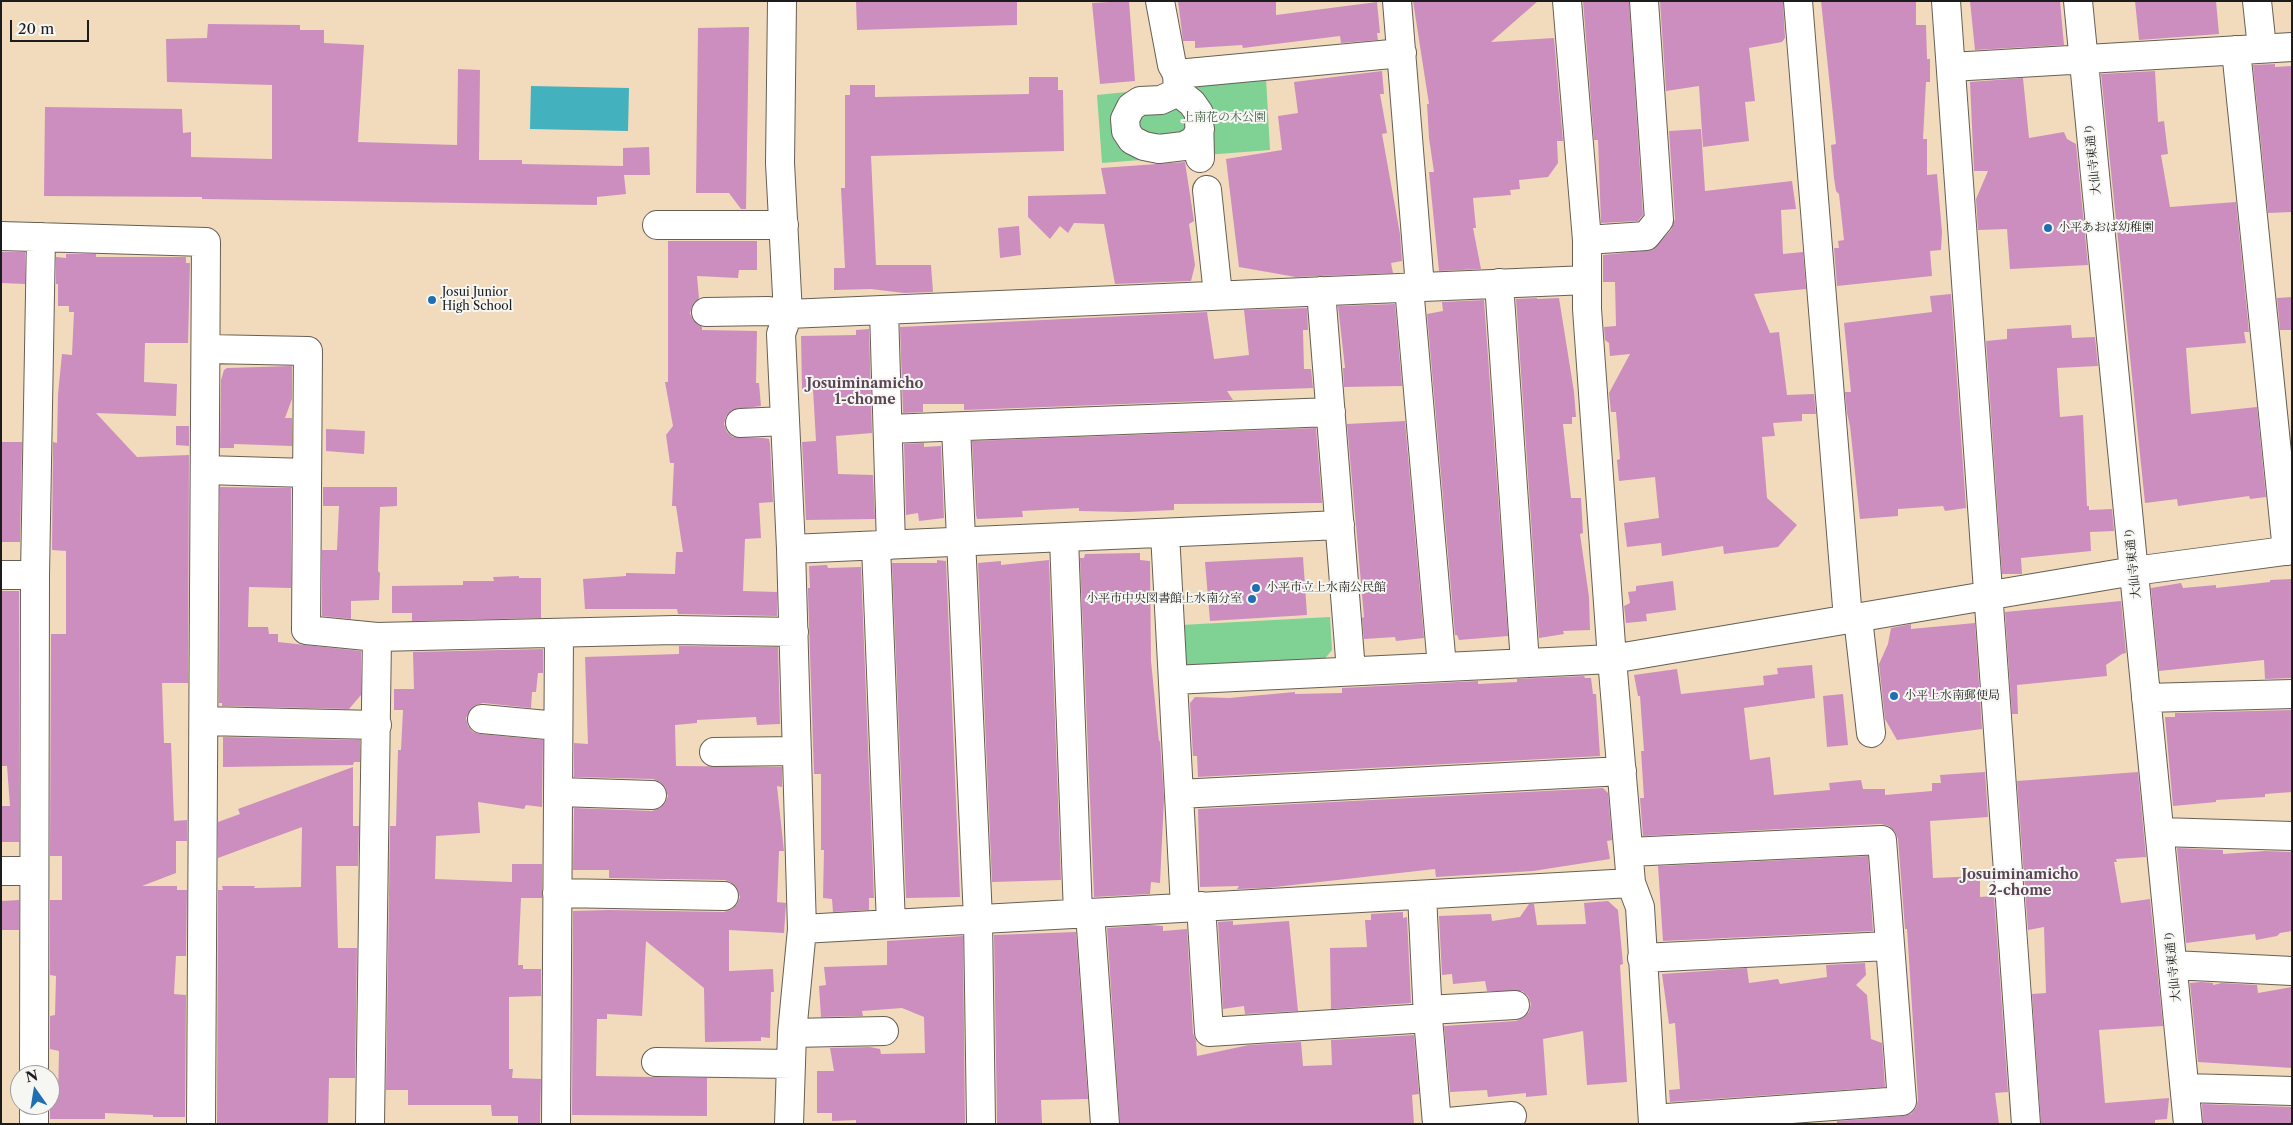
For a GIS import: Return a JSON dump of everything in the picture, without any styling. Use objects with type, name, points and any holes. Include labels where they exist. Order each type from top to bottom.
[{"type":"street","points":[[782,1],[780,162],[788,314],[781,334],[794,632],[802,929],[792,1033],[789,1124]]},
{"type":"street","points":[[1160,1],[1177,83],[1199,114],[1200,158]]},
{"type":"street","points":[[1397,1],[1442,667]]},
{"type":"street","points":[[1567,1],[1587,240],[1588,318],[1612,659],[1629,852],[1632,883],[1640,907],[1653,1122],[1902,1101],[1888,946],[1882,840],[1629,852]]},
{"type":"street","points":[[1587,240],[1646,236],[1658,220],[1644,1]]},
{"type":"street","points":[[1798,1],[1853,619],[1871,733]]},
{"type":"street","points":[[1946,1],[2026,1124]]},
{"type":"street","name":"大仙寺東通り","points":[[2078,1],[2188,1124]]},
{"type":"street","points":[[1173,680],[1612,659],[2134,571],[2290,551],[2249,49],[2257,1]]},
{"type":"street","points":[[1951,67],[2292,46]]},
{"type":"street","points":[[1200,129],[1195,140],[1184,146],[1159,149],[1144,146],[1132,140],[1126,131],[1125,119],[1131,107],[1140,101],[1161,100],[1177,83],[1402,53]]},
{"type":"street","points":[[1207,190],[1218,295]]},
{"type":"street","points":[[657,225],[784,225]]},
{"type":"street","points":[[1,236],[206,242],[207,349],[201,1124]]},
{"type":"street","points":[[34,1065],[35,575],[41,238]]},
{"type":"street","points":[[706,312],[769,311],[788,314],[1587,280]]},
{"type":"street","points":[[1498,283],[1524,663]]},
{"type":"street","points":[[1321,291],[1352,672]]},
{"type":"street","points":[[884,310],[888,430],[884,545],[891,924]]},
{"type":"street","points":[[207,349],[308,351],[306,630],[377,636],[675,630],[794,632]]},
{"type":"street","points":[[888,430],[1331,412]]},
{"type":"street","points":[[740,423],[785,421]]},
{"type":"street","points":[[956,427],[978,919],[982,1124]]},
{"type":"street","points":[[205,470],[307,473]]},
{"type":"street","points":[[791,549],[1340,525]]},
{"type":"street","points":[[1165,533],[1179,794],[1209,1032],[1515,1005]]},
{"type":"street","points":[[1064,538],[1084,913],[1105,1124]]},
{"type":"street","points":[[1,575],[35,575]]},
{"type":"street","points":[[556,1124],[559,633]]},
{"type":"street","points":[[370,1124],[377,636]]},
{"type":"street","points":[[2146,698],[2292,694]]},
{"type":"street","points":[[482,719],[558,726]]},
{"type":"street","points":[[204,721],[377,725]]},
{"type":"street","points":[[714,752],[797,751]]},
{"type":"street","points":[[1179,794],[1622,771]]},
{"type":"street","points":[[558,792],[652,795]]},
{"type":"street","points":[[2160,832],[2292,836]]},
{"type":"street","points":[[1,871],[34,872]]},
{"type":"street","points":[[802,929],[1632,883]]},
{"type":"street","points":[[557,894],[724,896]]},
{"type":"street","points":[[1422,895],[1428,1014],[1437,1123],[1512,1116]]},
{"type":"street","points":[[1642,958],[1888,946]]},
{"type":"street","points":[[2173,965],[2292,971]]},
{"type":"street","points":[[792,1033],[884,1031]]},
{"type":"street","points":[[656,1062],[791,1064]]},
{"type":"street","points":[[2185,1088],[2292,1091]]},
{"type":"green space","name":"上南花の木公園","points":[[1266,78],[1270,150],[1102,163],[1097,95]]},
{"type":"green space","points":[[1330,617],[1332,650],[1323,661],[1190,668],[1181,658],[1181,625]]},
{"type":"water","points":[[531,86],[629,88],[628,131],[530,129]]},
{"type":"building","points":[[856,1],[1017,1],[1017,25],[857,30]]},
{"type":"building","points":[[1129,1],[1135,81],[1100,84],[1092,3]]},
{"type":"building","points":[[1178,1],[1276,1],[1276,15],[1377,2],[1380,33],[1377,33],[1378,40],[1341,43],[1340,36],[1243,48],[1242,45],[1195,48],[1195,41],[1183,41]]},
{"type":"building","points":[[1413,1],[1538,1],[1491,42],[1554,38],[1563,141],[1557,141],[1558,163],[1548,177],[1519,180],[1520,189],[1510,190],[1511,195],[1473,198],[1476,228],[1473,228],[1481,269],[1439,271],[1429,172],[1434,172],[1429,138],[1427,104],[1429,104]]},
{"type":"building","points":[[1583,1],[1629,1],[1643,215],[1638,221],[1601,223],[1598,140],[1594,140]]},
{"type":"building","points":[[1660,1],[1783,1],[1785,38],[1782,42],[1749,48],[1755,101],[1745,102],[1749,141],[1703,147],[1699,86],[1666,91]]},
{"type":"building","points":[[1821,1],[1916,1],[1916,25],[1926,25],[1927,59],[1930,59],[1930,82],[1926,82],[1923,139],[1927,139],[1927,175],[1937,174],[1942,232],[1941,250],[1930,251],[1932,276],[1837,286],[1834,248],[1839,248],[1838,241],[1844,240],[1839,194],[1836,191],[1834,178],[1831,145],[1836,144]]},
{"type":"building","points":[[1970,1],[2060,1],[2064,45],[1975,50]]},
{"type":"building","points":[[2135,1],[2216,1],[2219,34],[2139,40]]},
{"type":"building","points":[[208,24],[300,25],[300,30],[324,30],[324,43],[364,45],[358,142],[457,145],[458,69],[480,70],[479,160],[522,160],[522,164],[623,166],[623,148],[649,147],[650,175],[624,175],[626,194],[597,197],[597,205],[202,199],[202,197],[44,196],[45,107],[182,109],[183,133],[191,132],[191,157],[272,159],[272,85],[167,82],[166,39],[207,38]]},
{"type":"building","points":[[749,27],[746,209],[741,209],[729,193],[696,193],[698,28]]},
{"type":"building","points":[[2275,64],[2275,67],[2292,66],[2292,212],[2268,213],[2253,65]]},
{"type":"building","points":[[1382,71],[1384,94],[1380,94],[1387,133],[1382,134],[1400,234],[1402,261],[1391,263],[1393,273],[1296,277],[1239,267],[1226,159],[1282,150],[1278,116],[1298,113],[1294,82]]},
{"type":"building","points":[[2155,71],[2158,122],[2164,121],[2168,154],[2161,155],[2170,207],[2236,202],[2249,332],[2244,332],[2246,343],[2186,348],[2191,414],[2257,407],[2266,497],[2250,499],[2249,496],[2178,506],[2177,499],[2145,503],[2101,74]]},
{"type":"building","points":[[1029,77],[1058,77],[1058,90],[1063,90],[1064,151],[871,156],[876,265],[931,265],[933,292],[904,293],[871,289],[834,290],[834,268],[845,268],[841,188],[845,188],[845,95],[850,95],[850,85],[875,85],[875,97],[1029,94]]},
{"type":"building","points":[[2023,78],[2029,138],[2064,132],[2067,139],[2076,144],[2088,265],[2010,269],[2007,229],[1978,230],[1976,199],[1988,171],[1974,171],[1970,82]]},
{"type":"building","points":[[1701,129],[1705,191],[1792,181],[1796,209],[1781,210],[1783,254],[1803,252],[1806,289],[1754,294],[1770,333],[1779,332],[1787,395],[1814,394],[1816,414],[1802,414],[1802,421],[1773,423],[1775,436],[1762,437],[1767,498],[1797,525],[1778,547],[1724,554],[1723,546],[1662,556],[1661,543],[1627,547],[1624,523],[1659,518],[1655,477],[1619,481],[1617,460],[1620,459],[1616,412],[1611,412],[1609,393],[1630,354],[1610,356],[1609,343],[1605,340],[1604,327],[1616,326],[1615,282],[1603,282],[1603,255],[1653,250],[1671,230],[1675,219],[1669,131]]},
{"type":"building","points":[[1185,162],[1194,221],[1189,224],[1195,265],[1191,281],[1115,284],[1104,224],[1074,223],[1068,233],[1060,226],[1050,239],[1028,217],[1028,196],[1106,194],[1101,168]]},
{"type":"building","points":[[1019,226],[1021,255],[1000,258],[998,228]]},
{"type":"building","points":[[668,241],[757,241],[757,270],[739,270],[738,278],[697,276],[699,298],[693,304],[690,313],[693,320],[702,327],[702,330],[757,331],[756,383],[759,383],[761,406],[732,410],[726,416],[724,424],[727,432],[733,437],[769,439],[773,502],[759,503],[761,538],[745,539],[743,591],[777,592],[777,616],[678,614],[677,609],[585,609],[583,579],[626,576],[626,573],[675,574],[676,552],[683,552],[676,506],[672,506],[674,463],[670,463],[666,435],[673,426],[665,382],[668,382]]},
{"type":"building","points":[[1,252],[25,252],[25,284],[1,283]]},
{"type":"building","points":[[66,254],[96,254],[96,257],[186,257],[186,263],[190,263],[188,343],[145,343],[144,382],[177,384],[176,416],[96,413],[137,457],[189,455],[188,683],[162,683],[164,743],[171,743],[174,821],[187,820],[187,841],[176,841],[176,873],[142,886],[177,886],[177,890],[187,890],[186,956],[176,956],[174,994],[186,995],[185,1117],[153,1117],[153,1115],[105,1113],[105,1119],[50,1119],[50,1115],[60,1115],[60,1065],[59,1051],[50,1049],[50,1016],[55,1015],[56,976],[50,975],[50,900],[62,900],[62,856],[50,856],[51,634],[66,634],[66,551],[52,550],[53,442],[57,443],[58,394],[62,354],[72,355],[74,312],[69,312],[69,306],[58,306],[56,257],[66,258]]},
{"type":"building","points":[[1951,294],[1966,508],[1945,511],[1943,506],[1898,509],[1898,516],[1860,519],[1845,392],[1851,392],[1844,323],[1932,312],[1930,296]]},
{"type":"building","points":[[2292,297],[2292,330],[2280,330],[2277,298]]},
{"type":"building","points":[[1559,298],[1574,392],[1576,417],[1572,417],[1572,424],[1563,424],[1571,498],[1581,498],[1583,533],[1580,534],[1589,597],[1590,630],[1563,631],[1564,634],[1539,638],[1516,299]]},
{"type":"building","points":[[1484,300],[1508,636],[1459,640],[1457,635],[1455,635],[1427,314],[1443,311],[1442,302]]},
{"type":"building","points":[[1395,304],[1402,386],[1344,387],[1343,368],[1345,368],[1338,306]]},
{"type":"building","points":[[1307,308],[1308,330],[1303,330],[1304,369],[1311,369],[1313,388],[1227,391],[1233,400],[964,410],[964,404],[923,404],[923,412],[903,413],[900,327],[1207,312],[1214,359],[1249,355],[1244,310]]},
{"type":"building","points":[[2071,325],[2072,338],[2095,337],[2098,366],[2057,368],[2060,417],[2083,415],[2087,506],[2089,506],[2089,510],[2112,509],[2114,531],[2090,532],[2091,551],[2021,558],[2022,574],[2002,574],[1986,341],[2007,339],[2007,329]]},
{"type":"building","points":[[869,329],[872,433],[836,436],[838,474],[873,475],[875,519],[806,520],[802,442],[816,441],[813,389],[802,389],[801,336],[856,335],[856,330]]},
{"type":"building","points":[[292,366],[292,399],[285,418],[292,418],[292,446],[234,444],[234,448],[220,448],[221,380],[224,370],[227,368]]},
{"type":"building","points":[[1405,421],[1424,638],[1396,641],[1395,637],[1364,639],[1362,618],[1364,617],[1347,424]]},
{"type":"building","points":[[176,426],[189,426],[189,446],[176,445]]},
{"type":"building","points":[[1316,428],[1322,503],[1174,504],[1174,510],[1128,512],[1079,511],[1079,508],[1022,511],[1023,517],[977,519],[972,441]]},
{"type":"building","points":[[326,429],[365,431],[364,454],[326,451]]},
{"type":"building","points":[[1,442],[22,442],[20,542],[1,542]]},
{"type":"building","points":[[924,443],[924,447],[941,446],[944,518],[919,521],[918,513],[906,515],[904,444]]},
{"type":"building","points":[[220,487],[291,488],[291,588],[249,587],[248,627],[268,627],[269,634],[278,634],[278,642],[361,651],[361,695],[349,709],[222,706],[222,703],[219,703]]},
{"type":"building","points":[[323,487],[397,487],[397,506],[380,507],[379,600],[351,601],[351,619],[322,616],[322,550],[337,550],[339,506],[323,506]]},
{"type":"building","points":[[1140,553],[1140,560],[1150,561],[1151,661],[1159,742],[1160,740],[1164,799],[1160,883],[1151,882],[1150,894],[1094,897],[1080,558],[1084,558],[1085,554]]},
{"type":"building","name":"小平市立上水南公民館","points":[[1303,557],[1307,615],[1210,621],[1205,562]]},
{"type":"building","points":[[937,560],[946,561],[960,897],[906,898],[892,563],[937,563]]},
{"type":"building","points":[[1049,560],[1061,880],[992,882],[978,563],[1001,561],[1001,565]]},
{"type":"building","points":[[827,565],[828,568],[861,567],[874,898],[869,898],[869,910],[833,912],[832,899],[823,898],[824,850],[821,850],[821,774],[814,774],[808,588],[810,588],[809,566]]},
{"type":"building","points":[[519,576],[519,578],[541,578],[541,618],[412,621],[412,613],[392,613],[392,586],[463,585],[463,581],[494,581],[493,577]]},
{"type":"building","points":[[2292,579],[2292,678],[2265,679],[2264,660],[2159,671],[2151,588],[2181,583],[2183,588],[2216,585],[2216,588],[2270,582],[2270,580]]},
{"type":"building","points":[[1673,581],[1676,610],[1646,614],[1647,621],[1626,623],[1624,606],[1630,603],[1628,592],[1636,591],[1636,586]]},
{"type":"building","points":[[1,591],[19,591],[19,842],[2,842],[2,806],[10,806],[7,766],[1,766]]},
{"type":"building","points":[[2121,601],[2126,653],[2106,665],[2107,676],[2017,685],[2018,714],[2012,714],[2005,612]]},
{"type":"building","points":[[1975,623],[1982,729],[1897,740],[1885,719],[1879,664],[1888,644],[1891,628],[1911,624],[1911,629]]},
{"type":"building","points":[[679,646],[778,647],[780,724],[757,725],[756,717],[697,720],[697,723],[675,725],[676,766],[782,767],[782,787],[777,786],[784,851],[779,851],[777,902],[786,903],[784,933],[729,930],[729,971],[773,969],[774,992],[771,992],[770,1038],[761,1037],[761,1041],[705,1042],[704,988],[646,941],[642,1016],[607,1014],[607,1019],[597,1019],[596,1076],[707,1078],[707,1116],[572,1115],[573,911],[724,912],[732,909],[740,897],[737,888],[725,880],[609,878],[609,870],[573,870],[574,808],[652,811],[660,808],[668,796],[665,787],[653,779],[574,777],[574,743],[588,744],[585,657],[679,654]]},
{"type":"building","points":[[543,649],[543,673],[538,673],[536,692],[532,692],[531,708],[483,703],[476,705],[470,710],[466,718],[468,726],[473,732],[480,734],[543,740],[542,807],[526,805],[524,809],[478,802],[480,833],[436,836],[435,879],[512,882],[512,864],[542,864],[542,898],[521,898],[518,965],[523,965],[523,969],[541,969],[541,996],[509,997],[509,1069],[513,1069],[512,1078],[541,1079],[540,1124],[518,1124],[518,1116],[492,1116],[491,1105],[408,1105],[408,1090],[386,1090],[390,826],[396,826],[398,750],[401,750],[403,710],[394,710],[394,689],[414,689],[413,652]]},
{"type":"building","points":[[1812,665],[1815,698],[1744,708],[1750,760],[1770,757],[1774,795],[1830,790],[1829,783],[1861,780],[1863,789],[1885,789],[1885,795],[1932,791],[1932,783],[1941,783],[1940,775],[1985,772],[1988,817],[1930,821],[1933,878],[1980,876],[1980,897],[1994,896],[2008,1092],[1995,1093],[1999,1124],[1837,1124],[1837,1121],[1911,1114],[1916,1108],[1918,1100],[1907,929],[1905,929],[1898,839],[1895,832],[1889,826],[1881,824],[1643,836],[1640,798],[1644,798],[1641,751],[1644,751],[1640,696],[1638,696],[1634,675],[1677,669],[1681,694],[1764,685],[1763,676],[1778,674],[1777,668]]},
{"type":"building","points":[[1584,676],[1585,678],[1591,678],[1593,694],[1596,694],[1600,756],[1198,777],[1197,756],[1193,756],[1190,703],[1195,697],[1229,698],[1295,692],[1295,694],[1342,693],[1342,688],[1478,681],[1478,684],[1517,682],[1517,679]]},
{"type":"building","points":[[1843,694],[1848,745],[1827,747],[1823,696]]},
{"type":"building","points":[[2292,710],[2292,792],[2265,794],[2265,797],[2216,800],[2216,802],[2173,806],[2165,717],[2175,717],[2175,713]]},
{"type":"building","points":[[223,737],[360,740],[360,762],[354,762],[353,765],[223,767]]},
{"type":"building","points":[[353,767],[353,826],[359,826],[358,866],[336,866],[338,948],[357,948],[355,1078],[329,1078],[328,1124],[217,1124],[218,890],[223,890],[222,886],[255,886],[254,888],[301,887],[302,827],[218,858],[218,822],[240,814],[238,809]]},
{"type":"building","points":[[2138,772],[2146,857],[2116,859],[2117,862],[2114,862],[2121,903],[2150,899],[2163,1026],[2099,1030],[2105,1103],[2169,1098],[2167,1119],[2155,1120],[2155,1124],[2041,1124],[2032,994],[2046,993],[2044,927],[2028,930],[2017,781]]},
{"type":"building","points":[[1603,788],[1608,793],[1612,840],[1607,841],[1610,859],[1533,871],[1436,877],[1435,869],[1266,888],[1237,889],[1239,886],[1200,887],[1198,809]]},
{"type":"building","points":[[2177,848],[2223,850],[2223,854],[2265,851],[2292,852],[2292,931],[2256,940],[2255,934],[2186,943]]},
{"type":"building","points":[[1868,856],[1873,931],[1663,941],[1658,866]]},
{"type":"building","points":[[19,900],[19,930],[1,930],[1,901]]},
{"type":"building","points":[[1608,901],[1618,910],[1623,964],[1620,965],[1627,1082],[1587,1085],[1583,1031],[1543,1039],[1547,1095],[1526,1097],[1526,1093],[1488,1097],[1487,1090],[1450,1092],[1444,1026],[1516,1021],[1523,1018],[1529,1012],[1531,1004],[1528,996],[1522,991],[1487,991],[1485,981],[1453,984],[1452,974],[1442,975],[1439,916],[1491,914],[1492,921],[1520,917],[1529,904],[1534,904],[1537,925],[1586,924],[1584,903]]},
{"type":"building","points":[[1403,912],[1403,918],[1407,917],[1411,1003],[1331,1009],[1330,948],[1367,947],[1365,920],[1371,920],[1371,914]]},
{"type":"building","points":[[1233,921],[1233,925],[1289,921],[1298,1011],[1245,1014],[1244,1006],[1223,1009],[1218,922]]},
{"type":"building","points":[[1163,926],[1163,931],[1187,929],[1193,1033],[1196,1041],[1197,1056],[1249,1045],[1301,1042],[1303,1066],[1332,1065],[1331,1040],[1414,1035],[1419,1094],[1412,1095],[1414,1124],[1120,1124],[1107,928]]},
{"type":"building","points":[[1076,932],[1088,1099],[1041,1100],[1042,1124],[997,1124],[994,935]]},
{"type":"building","points":[[963,936],[965,1124],[856,1124],[856,1120],[832,1121],[832,1113],[817,1113],[817,1071],[834,1071],[830,1048],[870,1047],[880,1049],[881,1054],[925,1053],[924,1017],[902,1008],[862,1011],[863,1016],[821,1017],[819,986],[826,985],[824,967],[887,965],[887,941]]},
{"type":"building","points":[[1865,963],[1866,975],[1856,985],[1867,995],[1871,1039],[1882,1043],[1885,1087],[1670,1102],[1669,1090],[1680,1089],[1675,1023],[1669,1024],[1662,974],[1747,968],[1749,983],[1778,979],[1780,984],[1827,977],[1826,965]]},
{"type":"building","points":[[2190,983],[2213,983],[2213,985],[2222,983],[2257,985],[2258,993],[2292,987],[2292,1068],[2198,1062]]},
{"type":"building","points":[[2202,1104],[2292,1107],[2292,1124],[2203,1124]]},
{"type":"place","name":"小平あおば幼稚園","points":[[2048,228]]},
{"type":"place","name":"Josui Junior High School","points":[[432,300]]},
{"type":"place","name":"小平市立上水南公民館","points":[[1256,588]]},
{"type":"place","name":"小平市中央図書館上水南分室","points":[[1252,599]]},
{"type":"place","name":"小平上水南郵便局","points":[[1894,696]]},
{"type":"district","name":"Josuiminamicho 1-chome","points":[[865,392]]},
{"type":"district","name":"Josuiminamicho 2-chome","points":[[2020,884]]}]
